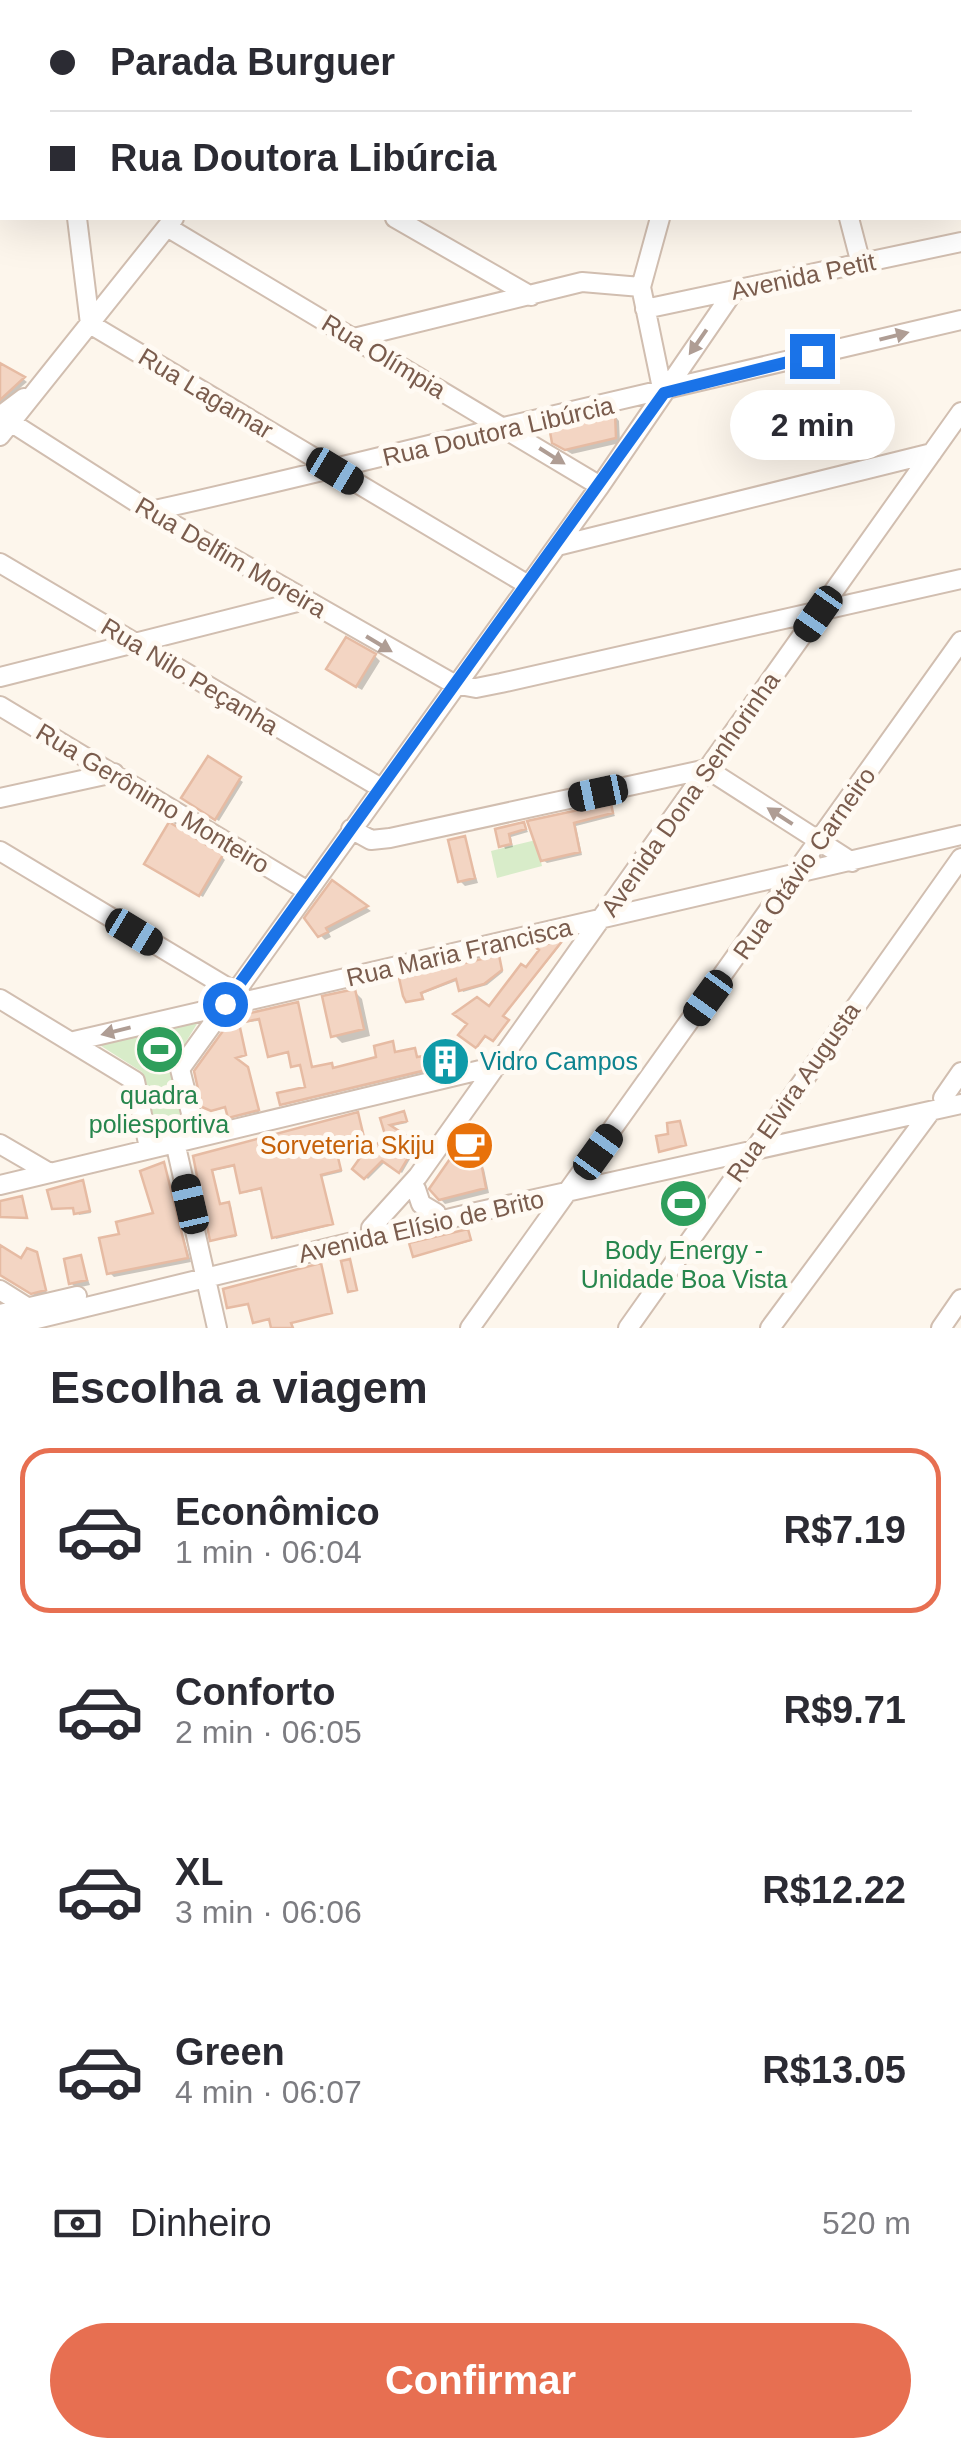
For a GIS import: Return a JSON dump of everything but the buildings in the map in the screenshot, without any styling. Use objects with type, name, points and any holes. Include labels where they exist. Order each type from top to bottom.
[{"type":"street","points":[[77,220],[90,324]]},
{"type":"street","points":[[399,220],[530,296]]},
{"type":"street","points":[[659,220],[640,286],[664,393]]},
{"type":"street","points":[[850,220],[861,264]]},
{"type":"street","points":[[4,425],[40,386],[171,222]]},
{"type":"street","name":"Rua Olímpia","points":[[171,222],[600,486]]},
{"type":"street","name":"Avenida Petit","points":[[646,309],[961,242]]},
{"type":"street","points":[[354,338],[596,280],[640,286]]},
{"type":"street","points":[[196,1137],[180,1069],[600,486],[733,292]]},
{"type":"street","name":"Rua Doutora Libúrcia","points":[[150,510],[335,471],[504,426],[664,393],[961,320]]},
{"type":"street","name":"Rua Lagamar","points":[[90,324],[528,585]]},
{"type":"street","name":"Avenida Dona Senhorinha","points":[[382,1229],[961,412]]},
{"type":"street","name":"Rua Delfim Moreira","points":[[4,425],[454,684]]},
{"type":"street","points":[[557,546],[932,453]]},
{"type":"street","name":"Rua Nilo Peçanha","points":[[0,563],[381,788]]},
{"type":"street","points":[[454,684],[476,688],[501,683],[961,579]]},
{"type":"street","points":[[0,677],[305,600]]},
{"type":"street","name":"Rua Otávio Carneiro","points":[[470,1328],[961,640]]},
{"type":"street","name":"Rua Gerônimo Monteiro","points":[[0,706],[306,890]]},
{"type":"street","points":[[351,829],[370,840],[390,838],[707,769],[852,862]]},
{"type":"street","points":[[0,798],[114,773]]},
{"type":"street","name":"Rua Maria Francisca","points":[[74,1041],[230,998],[600,920],[961,836]]},
{"type":"street","points":[[0,852],[230,998]]},
{"type":"street","name":"Rua Elvira Augusta","points":[[628,1328],[961,858]]},
{"type":"street","points":[[0,999],[135,1081],[148,1148]]},
{"type":"street","points":[[0,1185],[496,1066]]},
{"type":"street","points":[[770,1328],[949,1102],[961,1072]]},
{"type":"street","name":"Avenida Elísio de Brito","points":[[0,1328],[29,1314],[382,1229],[949,1102]]},
{"type":"street","points":[[176,1142],[218,1328]]},
{"type":"street","points":[[0,1144],[48,1172]]},
{"type":"street","points":[[417,1182],[420,1204],[436,1213]]},
{"type":"street","name":"Avenida Elísio de Brito","points":[[382,1229],[436,1213],[572,1187]]},
{"type":"street","points":[[0,1290],[29,1314]]},
{"type":"street","points":[[949,1323],[961,1299]]},
{"type":"street","name":"Avenida Elísio de Brito","points":[[0,1314],[29,1314]]},
{"type":"green space","points":[[536,840],[542,866],[497,878],[491,851]]},
{"type":"green space","points":[[200,1019],[171,1066],[186,1128],[157,1136],[142,1072],[98,1044]]},
{"type":"place","name":"quadra poliesportiva","points":[[159,1049]]},
{"type":"place","name":"Vidro Campos","points":[[445,1061]]},
{"type":"place","name":"Sorveteria Skiju","points":[[470,1145]]},
{"type":"place","name":"Body Energy - Unidade Boa Vista","points":[[684,1204]]},
{"type":"route","points":[[225,1004],[664,393],[812,356]]}]
